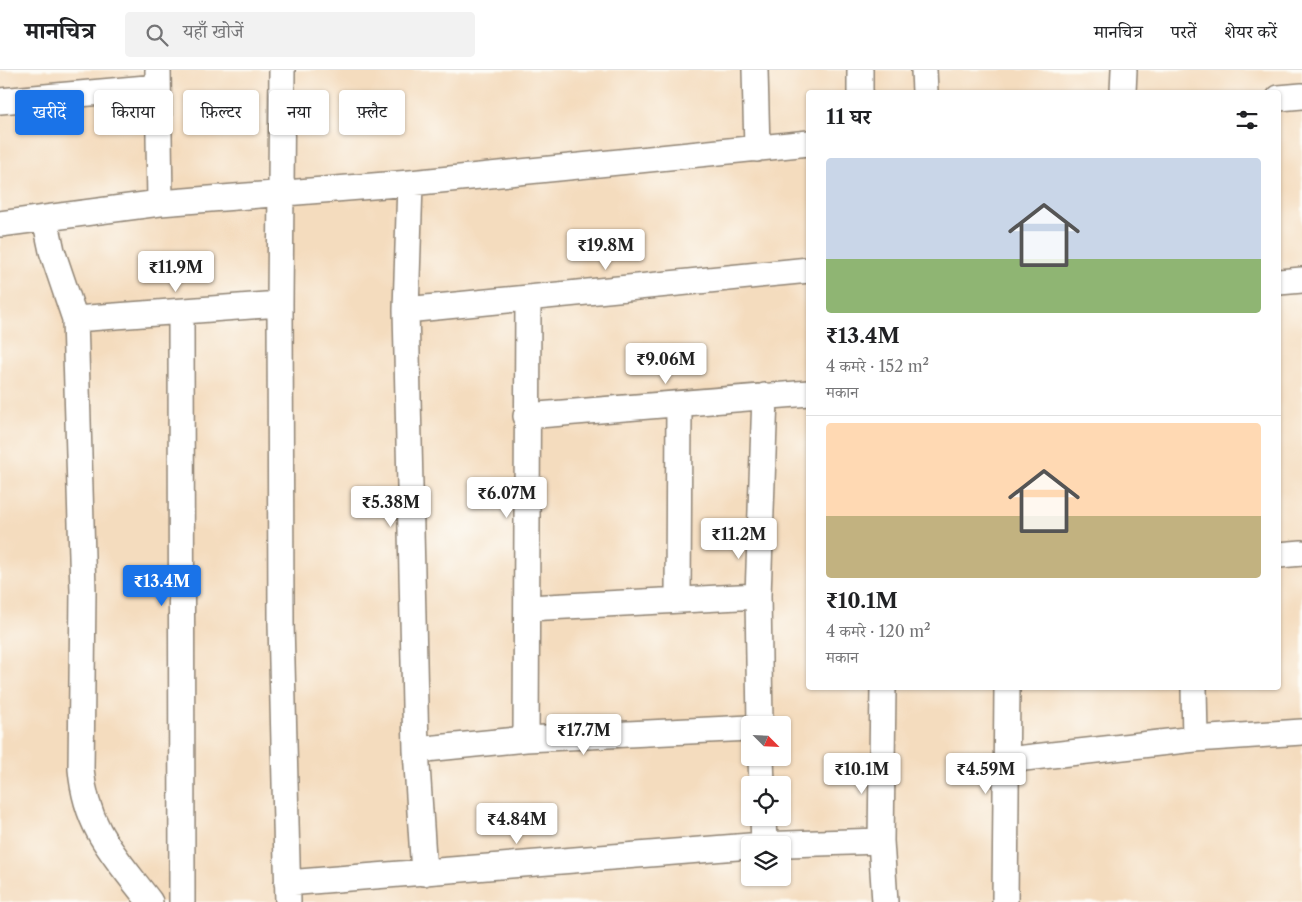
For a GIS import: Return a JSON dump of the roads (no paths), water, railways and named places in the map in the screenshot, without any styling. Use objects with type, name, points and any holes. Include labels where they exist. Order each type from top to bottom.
[{"type":"street","points":[[282,70],[280,304],[281,632],[288,892],[424,873],[741,847]]},
{"type":"street","points":[[755,70],[756,149]]},
{"type":"street","points":[[860,70],[860,90]]},
{"type":"street","points":[[924,70],[925,90]]},
{"type":"street","points":[[1123,90],[1124,70]]},
{"type":"street","points":[[0,101],[158,78],[160,203]]},
{"type":"street","points":[[1281,98],[1302,96]]},
{"type":"street","points":[[0,224],[160,203],[410,183],[806,143]]},
{"type":"street","points":[[410,183],[406,310],[416,750],[424,873]]},
{"type":"street","points":[[45,218],[52,251],[75,319],[83,591],[81,769],[83,794],[101,838],[150,902]]},
{"type":"street","points":[[406,310],[806,270]]},
{"type":"street","points":[[1281,282],[1302,280]]},
{"type":"street","points":[[526,739],[528,299]]},
{"type":"street","points":[[75,319],[280,304]]},
{"type":"street","points":[[181,312],[182,902]]},
{"type":"street","points":[[526,416],[806,393]]},
{"type":"street","points":[[760,716],[758,596],[765,396]]},
{"type":"street","points":[[678,600],[679,404]]},
{"type":"street","points":[[1281,555],[1302,553]]},
{"type":"street","points":[[528,608],[758,596]]},
{"type":"street","points":[[883,690],[881,841],[885,902]]},
{"type":"street","points":[[1005,902],[1007,690]]},
{"type":"street","points":[[1194,690],[1195,739]]},
{"type":"street","points":[[416,750],[526,739],[741,728]]},
{"type":"street","points":[[1007,760],[1195,739],[1302,732]]},
{"type":"street","points":[[791,843],[881,841]]}]
